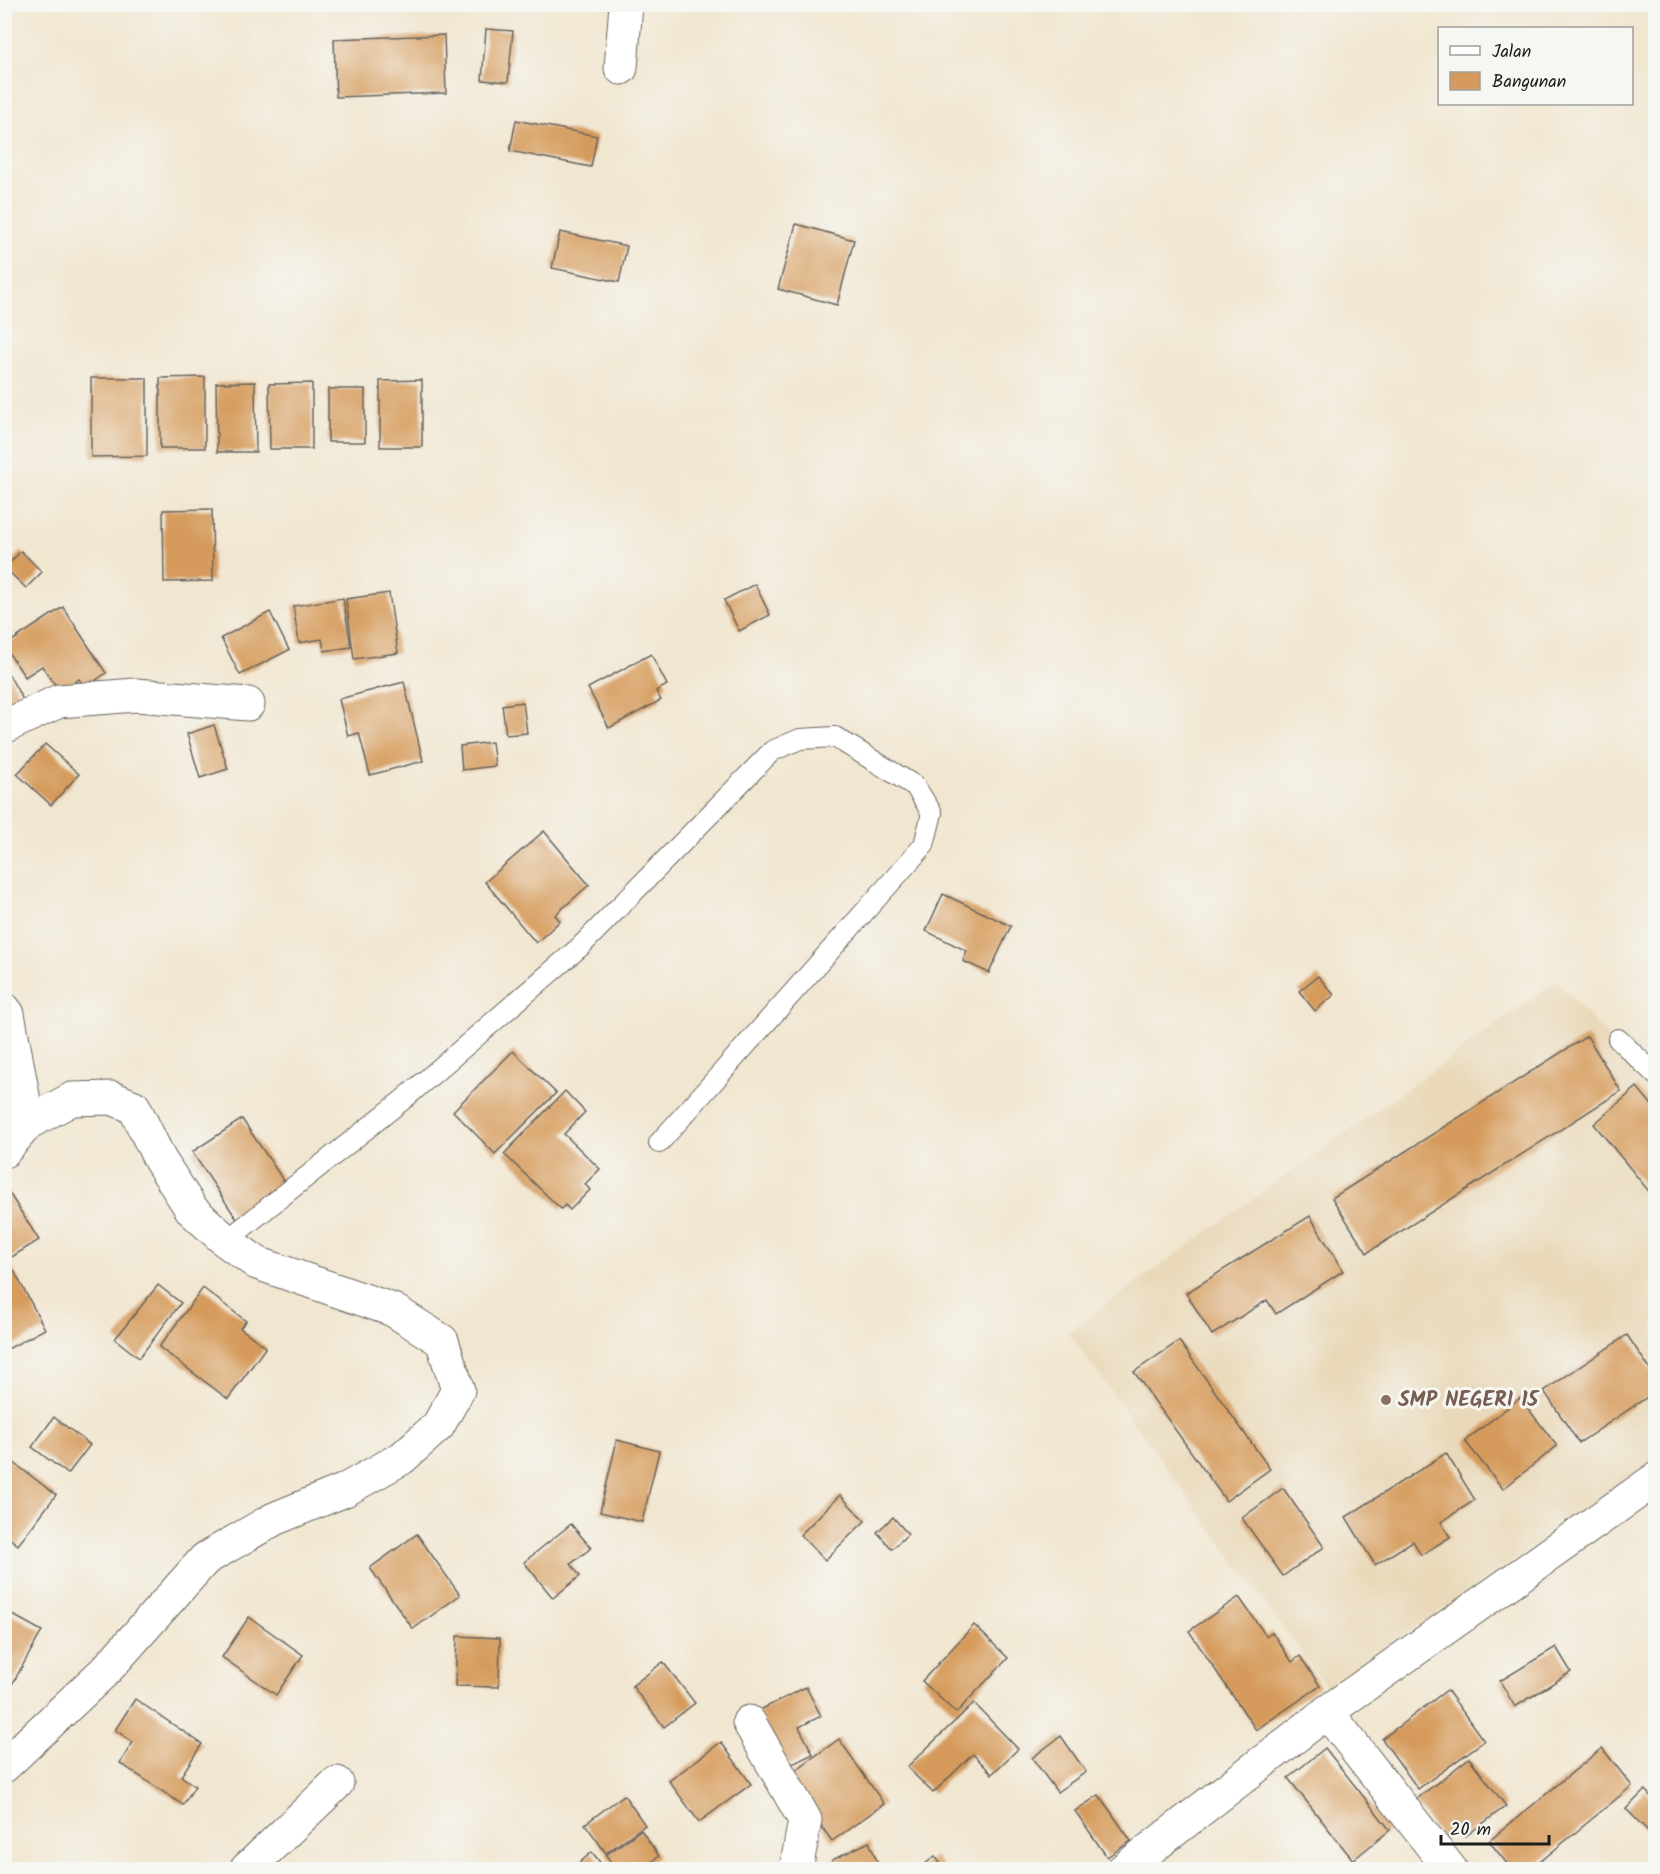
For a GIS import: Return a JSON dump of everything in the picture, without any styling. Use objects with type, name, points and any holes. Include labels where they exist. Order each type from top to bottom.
[{"type":"street","points":[[621,68],[626,4]]},
{"type":"street","points":[[4,727],[59,701],[136,695],[248,704]]},
{"type":"street","points":[[4,1009],[8,1014],[28,1123]]},
{"type":"street","points":[[4,1151],[28,1123],[72,1099],[112,1098],[134,1107],[160,1160],[192,1210],[226,1241],[257,1263],[393,1310],[442,1341],[458,1390],[438,1426],[402,1458],[345,1490],[273,1519],[205,1559],[106,1670],[4,1766]]},
{"type":"street","points":[[1123,1869],[1327,1712],[1656,1479]]},
{"type":"street","points":[[1327,1712],[1451,1869]]},
{"type":"street","points":[[749,1722],[805,1820],[796,1869]]},
{"type":"street","points":[[246,1869],[337,1783]]},
{"type":"lane","points":[[226,1241],[404,1099],[581,946],[772,751],[800,739],[835,737],[915,786],[932,813],[924,845],[659,1143]]},
{"type":"lane","points":[[1618,1039],[1656,1075]]},
{"type":"shaded area","name":"SMP NEGERI 15","points":[[1557,981],[1655,1089],[1655,1467],[1326,1687],[1068,1332]]},
{"type":"building","points":[[486,29],[513,31],[508,82],[482,80]]},
{"type":"building","points":[[444,35],[446,93],[336,97],[334,39]]},
{"type":"building","points":[[516,120],[597,136],[591,167],[510,151]]},
{"type":"building","points":[[796,224],[854,240],[837,305],[778,289]]},
{"type":"building","points":[[560,232],[627,246],[619,282],[552,268]]},
{"type":"building","points":[[205,377],[205,448],[160,448],[160,378]]},
{"type":"building","points":[[91,378],[147,378],[147,456],[91,457]]},
{"type":"building","points":[[422,380],[422,447],[380,447],[380,381]]},
{"type":"building","points":[[255,382],[256,452],[217,452],[216,383]]},
{"type":"building","points":[[312,383],[312,449],[270,449],[269,384]]},
{"type":"building","points":[[328,389],[365,389],[365,442],[328,442]]},
{"type":"building","points":[[212,509],[213,581],[164,582],[163,510]]},
{"type":"building","points":[[21,551],[42,572],[26,588],[5,568]]},
{"type":"building","points":[[755,584],[770,615],[739,631],[724,600]]},
{"type":"building","points":[[389,593],[398,653],[354,659],[346,599]]},
{"type":"building","points":[[343,598],[351,647],[324,651],[322,639],[299,643],[293,606]]},
{"type":"building","points":[[63,607],[106,673],[85,688],[79,679],[60,692],[42,666],[25,677],[4,646]]},
{"type":"building","points":[[270,612],[289,650],[240,675],[221,638]]},
{"type":"building","points":[[651,654],[667,685],[656,691],[661,700],[609,728],[588,688]]},
{"type":"building","points":[[9,675],[27,707],[4,720],[4,678]]},
{"type":"building","points":[[404,682],[423,761],[370,775],[359,733],[348,736],[339,699]]},
{"type":"building","points":[[523,702],[527,733],[506,735],[502,705]]},
{"type":"building","points":[[214,725],[228,769],[200,778],[187,734]]},
{"type":"building","points":[[492,742],[495,766],[462,770],[460,746]]},
{"type":"building","points":[[45,744],[79,774],[51,805],[17,774]]},
{"type":"building","points":[[544,831],[589,885],[555,915],[560,921],[536,943],[485,882]]},
{"type":"building","points":[[943,894],[1011,926],[989,973],[963,961],[967,951],[926,931]]},
{"type":"building","points":[[1318,976],[1334,995],[1315,1011],[1299,991]]},
{"type":"building","points":[[1587,1036],[1621,1091],[1367,1253],[1332,1198]]},
{"type":"building","points":[[513,1051],[556,1093],[495,1154],[453,1111]]},
{"type":"building","points":[[1637,1087],[1656,1110],[1656,1200],[1594,1124]]},
{"type":"building","points":[[565,1091],[585,1112],[564,1134],[600,1169],[585,1184],[590,1190],[570,1210],[565,1205],[561,1209],[504,1154]]},
{"type":"building","points":[[242,1119],[288,1187],[238,1221],[192,1152]]},
{"type":"building","points":[[4,1185],[39,1240],[7,1260],[4,1255]]},
{"type":"building","points":[[1310,1216],[1343,1271],[1276,1314],[1267,1300],[1212,1335],[1186,1293]]},
{"type":"building","points":[[12,1267],[45,1329],[4,1351],[4,1271]]},
{"type":"building","points":[[158,1285],[181,1303],[139,1358],[115,1339]]},
{"type":"building","points":[[203,1288],[246,1321],[240,1328],[266,1347],[228,1399],[159,1347]]},
{"type":"building","points":[[1627,1335],[1656,1378],[1656,1391],[1579,1443],[1544,1391]]},
{"type":"building","points":[[1179,1341],[1270,1469],[1226,1501],[1134,1372]]},
{"type":"building","points":[[1520,1398],[1557,1446],[1503,1489],[1465,1441]]},
{"type":"building","points":[[54,1417],[90,1445],[68,1474],[32,1447]]},
{"type":"building","points":[[617,1440],[659,1451],[642,1522],[600,1512]]},
{"type":"building","points":[[1446,1453],[1475,1500],[1441,1522],[1450,1537],[1421,1555],[1413,1541],[1375,1565],[1346,1517]]},
{"type":"building","points":[[5,1456],[56,1495],[18,1545],[8,1537],[5,1541]]},
{"type":"building","points":[[1283,1488],[1324,1547],[1283,1576],[1242,1518]]},
{"type":"building","points":[[840,1495],[865,1521],[825,1560],[800,1535]]},
{"type":"building","points":[[893,1517],[908,1534],[892,1549],[877,1532]]},
{"type":"building","points":[[571,1524],[591,1548],[571,1564],[580,1576],[553,1598],[524,1562]]},
{"type":"building","points":[[417,1534],[460,1595],[413,1629],[370,1568]]},
{"type":"building","points":[[1239,1597],[1266,1636],[1272,1632],[1292,1662],[1300,1656],[1320,1686],[1256,1730],[1189,1631]]},
{"type":"building","points":[[4,1610],[42,1631],[10,1688],[4,1685]]},
{"type":"building","points":[[249,1617],[303,1655],[276,1695],[222,1657]]},
{"type":"building","points":[[974,1625],[1008,1658],[956,1713],[922,1681]]},
{"type":"building","points":[[457,1636],[500,1638],[499,1687],[455,1686]]},
{"type":"building","points":[[1556,1647],[1571,1672],[1515,1707],[1500,1681]]},
{"type":"building","points":[[663,1662],[695,1703],[664,1727],[632,1686]]},
{"type":"building","points":[[806,1687],[821,1716],[799,1727],[813,1754],[786,1767],[758,1711]]},
{"type":"building","points":[[1447,1690],[1484,1741],[1418,1789],[1382,1739]]},
{"type":"building","points":[[135,1699],[202,1744],[181,1776],[195,1786],[183,1805],[120,1763],[133,1742],[115,1730]]},
{"type":"building","points":[[974,1703],[1018,1749],[992,1774],[973,1754],[933,1793],[907,1767]]},
{"type":"building","points":[[1061,1736],[1086,1772],[1057,1792],[1032,1758]]},
{"type":"building","points":[[839,1739],[884,1804],[832,1841],[786,1777]]},
{"type":"building","points":[[721,1742],[751,1784],[699,1822],[669,1781]]},
{"type":"building","points":[[1325,1748],[1390,1830],[1353,1860],[1288,1778]]},
{"type":"building","points":[[1602,1748],[1632,1786],[1530,1870],[1512,1870],[1489,1841]]},
{"type":"building","points":[[1469,1758],[1506,1806],[1466,1836],[1460,1827],[1443,1840],[1414,1801]]},
{"type":"building","points":[[1645,1790],[1656,1802],[1656,1839],[1626,1809]]},
{"type":"building","points":[[624,1795],[645,1825],[606,1853],[585,1824]]},
{"type":"building","points":[[1099,1795],[1131,1841],[1107,1857],[1075,1811]]},
{"type":"building","points":[[641,1830],[659,1856],[641,1870],[616,1870],[606,1855]]},
{"type":"building","points":[[869,1842],[881,1870],[836,1870],[832,1860]]},
{"type":"building","points":[[592,1852],[606,1870],[571,1870]]},
{"type":"building","points":[[935,1856],[945,1870],[918,1870]]},
{"type":"place","name":"SMP NEGERI 15","points":[[1386,1400]]}]
